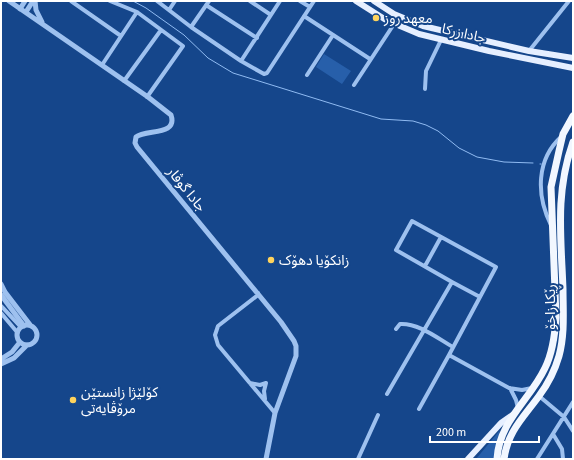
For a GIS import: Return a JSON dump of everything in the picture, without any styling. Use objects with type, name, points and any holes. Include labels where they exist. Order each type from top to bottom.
[{"type":"highway","name":"ڕێکا زاخۆ","points":[[497,459],[500,443],[505,429],[534,387],[545,369],[550,357],[555,332],[551,187],[563,134],[573,116]]},
{"type":"highway","name":"ڕێکا زاخۆ","points":[[504,459],[507,443],[511,433],[540,396],[555,366],[563,338],[564,324],[560,204],[562,183],[573,142]]},
{"type":"highway","points":[[551,204],[560,204]]},
{"type":"main road","name":"جادا زرکا","points":[[356,1],[394,24],[419,34],[518,58],[573,68]]},
{"type":"main road","name":"جادا زرکا","points":[[374,1],[400,17],[423,26],[529,51],[573,58]]},
{"type":"main road","name":"ڕێکا زاخۆ","points":[[468,459],[501,423],[516,411]]},
{"type":"street","name":"جادا گوڤار","points":[[9,1],[171,115],[171,125],[166,129],[139,134],[135,140],[137,147],[258,293],[292,336],[296,346],[295,360],[275,413],[266,459]]},
{"type":"street","points":[[20,8],[25,1]]},
{"type":"street","points":[[26,12],[34,1]]},
{"type":"street","points":[[34,1],[36,10],[44,25]]},
{"type":"street","points":[[71,1],[121,36]]},
{"type":"street","points":[[110,1],[137,12],[183,46],[147,97]]},
{"type":"street","points":[[158,1],[191,27],[241,61],[264,74],[267,73],[314,1]]},
{"type":"street","points":[[169,10],[175,1]]},
{"type":"street","points":[[250,1],[271,15]]},
{"type":"street","points":[[241,61],[280,1]]},
{"type":"street","points":[[300,1],[310,7]]},
{"type":"street","points":[[529,51],[569,1],[573,4]]},
{"type":"street","points":[[191,27],[207,3],[257,38]]},
{"type":"street","points":[[102,65],[137,12]]},
{"type":"street","points":[[304,16],[370,59]]},
{"type":"street","points":[[354,85],[394,24]]},
{"type":"street","points":[[124,81],[161,30]]},
{"type":"street","points":[[307,75],[333,35]]},
{"type":"street","points":[[425,89],[426,71],[440,40]]},
{"type":"street","points":[[553,229],[544,210],[540,188],[542,169],[545,157],[554,143],[563,134]]},
{"type":"street","points":[[419,409],[449,355],[453,347],[480,297],[496,267],[412,221],[396,250],[480,297]]},
{"type":"street","points":[[424,266],[441,237]]},
{"type":"street","points":[[388,394],[452,282]]},
{"type":"street","points":[[1,284],[5,292],[35,330],[36,336],[34,341],[27,345],[14,358],[1,364]]},
{"type":"street","points":[[258,293],[218,326],[215,335],[218,345],[275,413]]},
{"type":"street","points":[[1,295],[22,326]]},
{"type":"street","points":[[1,306],[22,326],[31,326]]},
{"type":"street","points":[[1,313],[17,332]]},
{"type":"street","points":[[396,329],[400,324],[415,326],[453,347]]},
{"type":"street","points":[[22,326],[17,332],[17,338],[20,342],[27,345]]},
{"type":"street","points":[[1,359],[12,352],[20,342]]},
{"type":"street","points":[[449,355],[509,388],[522,390],[534,387]]},
{"type":"street","points":[[250,383],[260,385],[266,383],[264,392],[265,400]]},
{"type":"street","points":[[509,388],[516,400],[516,411]]},
{"type":"street","points":[[540,396],[564,417],[573,431]]},
{"type":"street","points":[[538,459],[573,402]]},
{"type":"street","points":[[358,459],[378,415]]},
{"type":"street","points":[[554,434],[562,449],[564,459]]},
{"type":"shaded area","points":[[324,54],[351,71],[342,84],[316,67]]},
{"type":"shaded area","points":[[500,430],[494,459],[476,459]]},
{"type":"waterway","points":[[133,1],[146,8],[184,35],[208,58],[233,73],[381,119],[413,121],[426,125],[438,131],[459,148],[477,157],[504,162],[533,163]]},
{"type":"place","name":"معهد روز","points":[[376,18]]},
{"type":"place","name":"زانکۆیا دهۆک","points":[[271,260]]},
{"type":"place","name":"كۆلێژا زانستێن مرۆڤایەتی","points":[[73,400]]}]
